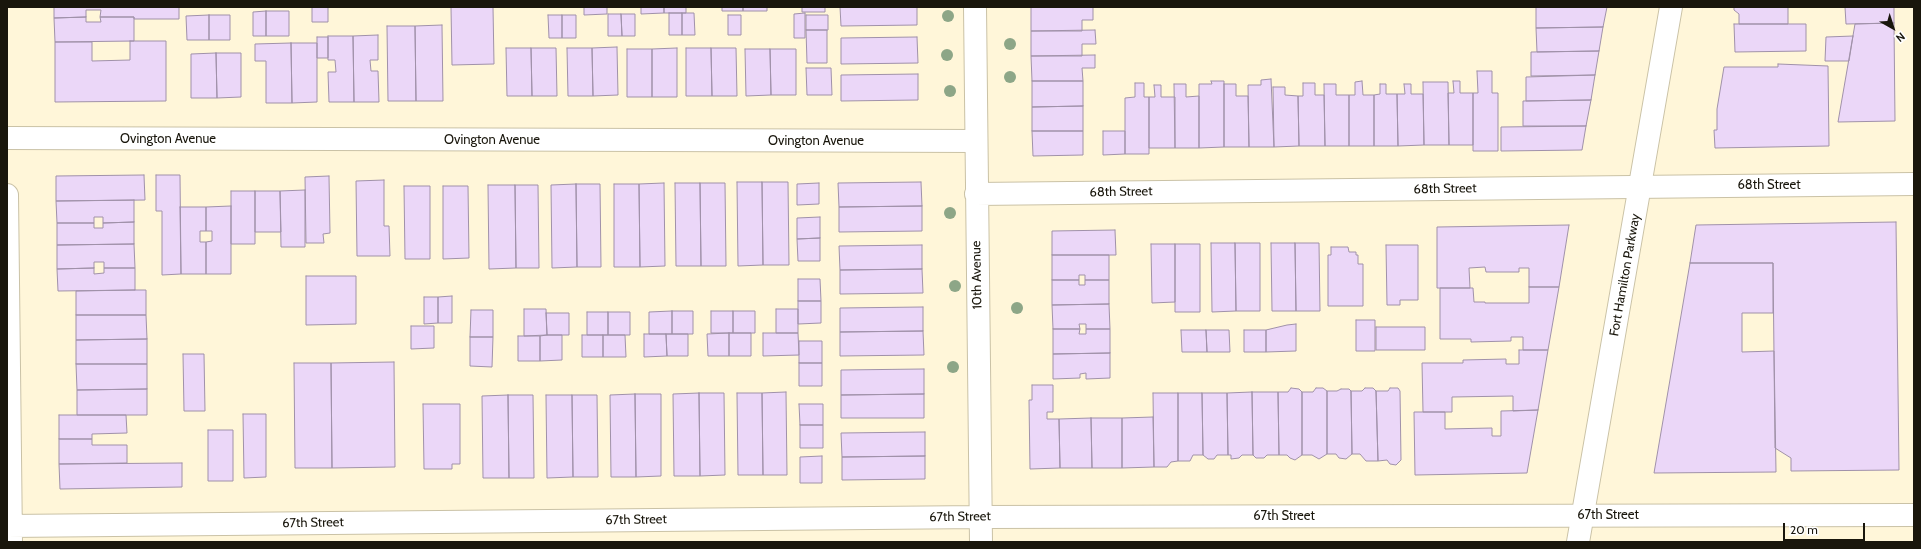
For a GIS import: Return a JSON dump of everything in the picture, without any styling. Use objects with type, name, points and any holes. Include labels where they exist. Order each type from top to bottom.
[{"type":"street","name":"10th Avenue","points":[[975,7],[981,542]]},
{"type":"street","name":"Fort Hamilton Parkway","points":[[1578,542],[1671,7]]},
{"type":"street","name":"Ovington Avenue","points":[[7,138],[976,141]]},
{"type":"street","name":"68th Street","points":[[976,194],[1914,184]]},
{"type":"street","points":[[7,196],[10,532]]},
{"type":"street","name":"67th Street","points":[[10,532],[980,517],[1914,515]]},
{"type":"building","points":[[54,7],[179,7],[179,19],[100,17],[101,10],[86,10],[86,17],[54,18]]},
{"type":"building","points":[[312,7],[328,7],[328,22],[312,22]]},
{"type":"building","points":[[451,7],[493,7],[494,64],[452,65]]},
{"type":"building","points":[[584,7],[607,7],[607,14],[584,15]]},
{"type":"building","points":[[641,7],[664,7],[664,13],[641,14]]},
{"type":"building","points":[[664,7],[686,7],[686,13],[664,13]]},
{"type":"building","points":[[722,7],[743,7],[743,11],[722,11]]},
{"type":"building","points":[[743,7],[767,7],[767,11],[743,11]]},
{"type":"building","points":[[802,7],[825,7],[825,12],[802,12]]},
{"type":"building","points":[[840,7],[917,7],[917,25],[841,26]]},
{"type":"building","points":[[1031,7],[1093,7],[1093,20],[1082,20],[1082,31],[1031,31]]},
{"type":"building","points":[[1536,7],[1607,7],[1603,27],[1536,28]]},
{"type":"building","points":[[1734,7],[1788,7],[1788,24],[1739,24],[1739,14],[1734,10]]},
{"type":"building","points":[[1845,7],[1894,7],[1894,23],[1846,24]]},
{"type":"building","points":[[266,11],[289,11],[289,36],[266,36]]},
{"type":"building","points":[[266,11],[266,36],[253,36],[253,12]]},
{"type":"building","points":[[669,13],[682,13],[682,35],[669,35]]},
{"type":"building","points":[[682,13],[694,13],[695,35],[682,35]]},
{"type":"building","points":[[805,13],[805,38],[794,38],[794,14]]},
{"type":"building","points":[[608,14],[621,14],[622,36],[608,36]]},
{"type":"building","points":[[621,14],[635,14],[635,36],[622,36]]},
{"type":"building","points":[[209,15],[209,40],[187,40],[186,16]]},
{"type":"building","points":[[209,15],[230,15],[230,40],[209,40]]},
{"type":"building","points":[[548,15],[562,15],[562,38],[549,38]]},
{"type":"building","points":[[562,15],[576,15],[576,38],[562,38]]},
{"type":"building","points":[[728,15],[741,15],[741,35],[728,35]]},
{"type":"building","points":[[806,15],[828,15],[828,30],[806,30]]},
{"type":"building","points":[[86,17],[86,22],[101,22],[100,17],[134,17],[134,41],[55,42],[54,18]]},
{"type":"building","points":[[1894,23],[1895,121],[1838,122],[1855,24]]},
{"type":"building","points":[[1734,24],[1806,24],[1806,51],[1735,52]]},
{"type":"building","points":[[442,25],[443,101],[416,101],[415,26]]},
{"type":"building","points":[[387,26],[415,26],[416,101],[388,101]]},
{"type":"building","points":[[1603,27],[1599,51],[1537,52],[1536,28]]},
{"type":"building","points":[[806,30],[827,30],[827,63],[807,63]]},
{"type":"building","points":[[1095,30],[1096,44],[1082,44],[1082,56],[1031,56],[1031,31]]},
{"type":"building","points":[[378,35],[378,60],[370,60],[371,71],[378,71],[379,102],[354,102],[353,36]]},
{"type":"building","points":[[328,36],[353,36],[354,102],[329,102],[328,72],[336,72],[335,60],[328,60]]},
{"type":"building","points":[[1853,36],[1849,61],[1825,61],[1826,37]]},
{"type":"building","points":[[317,37],[328,37],[328,58],[317,58]]},
{"type":"building","points":[[917,37],[918,63],[841,64],[841,38]]},
{"type":"building","points":[[130,41],[166,41],[166,101],[55,102],[55,42],[92,42],[92,61],[130,60]]},
{"type":"building","points":[[291,43],[317,43],[317,102],[292,103]]},
{"type":"building","points":[[291,43],[292,103],[266,103],[266,61],[255,61],[255,44]]},
{"type":"building","points":[[617,47],[618,95],[593,96],[592,48]]},
{"type":"building","points":[[506,48],[531,48],[532,96],[507,96]]},
{"type":"building","points":[[531,48],[556,48],[557,96],[532,96]]},
{"type":"building","points":[[567,48],[592,48],[593,96],[568,96]]},
{"type":"building","points":[[677,48],[677,97],[652,97],[652,49]]},
{"type":"building","points":[[686,48],[711,48],[712,96],[686,96]]},
{"type":"building","points":[[711,48],[736,48],[737,96],[712,96]]},
{"type":"building","points":[[627,49],[652,49],[652,97],[627,97]]},
{"type":"building","points":[[745,49],[770,49],[771,95],[746,96]]},
{"type":"building","points":[[770,49],[796,49],[796,95],[771,95]]},
{"type":"building","points":[[1599,51],[1595,75],[1531,76],[1531,52]]},
{"type":"building","points":[[216,53],[241,53],[241,97],[217,98]]},
{"type":"building","points":[[216,53],[217,98],[191,98],[191,54]]},
{"type":"building","points":[[1095,55],[1095,68],[1082,68],[1083,81],[1032,81],[1031,56]]},
{"type":"building","points":[[1778,64],[1828,66],[1829,146],[1715,148],[1714,130],[1717,130],[1717,109],[1724,67],[1778,67]]},
{"type":"building","points":[[806,68],[831,68],[832,95],[807,95]]},
{"type":"building","points":[[1477,71],[1492,71],[1492,93],[1498,93],[1498,151],[1473,151],[1473,93],[1478,93]]},
{"type":"building","points":[[918,74],[918,100],[841,101],[841,75]]},
{"type":"building","points":[[1595,75],[1591,100],[1526,101],[1526,77]]},
{"type":"building","points":[[1271,79],[1274,147],[1249,147],[1248,85],[1261,85],[1261,80]]},
{"type":"building","points":[[1032,81],[1083,81],[1083,106],[1032,107]]},
{"type":"building","points":[[1211,81],[1224,81],[1224,147],[1199,148],[1199,84],[1212,84]]},
{"type":"building","points":[[1362,81],[1363,95],[1374,95],[1374,146],[1349,146],[1349,95],[1355,95],[1355,82]]},
{"type":"building","points":[[1453,81],[1460,81],[1460,93],[1473,93],[1473,145],[1449,145],[1448,93],[1454,93]]},
{"type":"building","points":[[1423,82],[1448,82],[1449,145],[1424,145]]},
{"type":"building","points":[[1135,83],[1144,83],[1144,97],[1149,97],[1149,154],[1125,154],[1125,98],[1135,97]]},
{"type":"building","points":[[1303,83],[1315,83],[1315,95],[1324,95],[1325,146],[1299,146],[1298,96],[1303,96]]},
{"type":"building","points":[[1174,84],[1186,84],[1186,97],[1199,96],[1199,148],[1175,148]]},
{"type":"building","points":[[1224,84],[1236,84],[1236,96],[1248,96],[1249,147],[1224,147]]},
{"type":"building","points":[[1324,84],[1336,84],[1336,95],[1349,95],[1349,146],[1325,146]]},
{"type":"building","points":[[1380,84],[1386,84],[1386,94],[1397,94],[1398,146],[1374,146],[1374,95],[1380,94]]},
{"type":"building","points":[[1404,84],[1411,84],[1411,94],[1423,94],[1424,145],[1398,146],[1397,94],[1405,94]]},
{"type":"building","points":[[1154,85],[1161,85],[1161,97],[1175,97],[1175,148],[1149,148],[1149,97],[1155,97]]},
{"type":"building","points":[[1273,87],[1285,87],[1285,95],[1298,96],[1299,146],[1274,147]]},
{"type":"building","points":[[1591,100],[1586,126],[1523,126],[1523,101]]},
{"type":"building","points":[[1083,106],[1083,131],[1032,131],[1032,107]]},
{"type":"building","points":[[1586,126],[1582,150],[1501,151],[1501,127]]},
{"type":"building","points":[[1032,131],[1083,131],[1083,155],[1033,156]]},
{"type":"building","points":[[1103,131],[1125,131],[1125,154],[1103,155]]},
{"type":"building","points":[[144,175],[145,200],[56,201],[56,176]]},
{"type":"building","points":[[156,175],[180,175],[181,274],[162,275],[162,211],[156,211]]},
{"type":"building","points":[[329,176],[330,233],[323,234],[324,243],[306,243],[305,177]]},
{"type":"building","points":[[384,180],[384,226],[389,226],[390,256],[357,256],[356,181]]},
{"type":"building","points":[[737,182],[762,182],[763,265],[738,266]]},
{"type":"building","points":[[762,182],[788,182],[789,265],[763,265]]},
{"type":"building","points":[[921,182],[922,206],[839,207],[838,183]]},
{"type":"building","points":[[664,183],[665,266],[640,267],[639,184]]},
{"type":"building","points":[[675,183],[700,183],[701,266],[676,266]]},
{"type":"building","points":[[700,183],[725,183],[726,266],[701,266]]},
{"type":"building","points":[[819,183],[819,204],[797,205],[797,184]]},
{"type":"building","points":[[576,184],[577,267],[552,268],[551,185]]},
{"type":"building","points":[[576,184],[600,184],[601,267],[577,267]]},
{"type":"building","points":[[614,184],[639,184],[640,267],[614,267]]},
{"type":"building","points":[[488,185],[515,185],[516,268],[489,269]]},
{"type":"building","points":[[515,185],[538,185],[539,268],[516,268]]},
{"type":"building","points":[[404,186],[430,186],[430,259],[405,259]]},
{"type":"building","points":[[443,186],[468,186],[469,258],[443,259]]},
{"type":"building","points":[[305,190],[305,247],[281,247],[280,191]]},
{"type":"building","points":[[231,191],[255,191],[255,244],[231,244]]},
{"type":"building","points":[[255,191],[280,191],[281,232],[255,232]]},
{"type":"building","points":[[134,200],[134,222],[103,223],[103,217],[94,217],[94,223],[57,223],[56,201]]},
{"type":"building","points":[[231,206],[231,274],[206,274],[206,242],[212,241],[212,231],[206,231],[206,207]]},
{"type":"building","points":[[922,206],[922,231],[839,232],[839,207]]},
{"type":"building","points":[[180,207],[206,207],[206,231],[200,231],[200,242],[206,242],[206,274],[181,274]]},
{"type":"building","points":[[820,217],[820,238],[797,239],[797,218]]},
{"type":"building","points":[[134,222],[134,244],[57,245],[57,223],[94,223],[94,228],[103,228],[103,223]]},
{"type":"building","points":[[1896,222],[1899,470],[1791,471],[1791,458],[1775,448],[1773,263],[1690,263],[1696,225]]},
{"type":"building","points":[[1569,225],[1559,287],[1529,287],[1529,268],[1519,268],[1519,272],[1486,272],[1485,267],[1469,268],[1470,288],[1437,288],[1437,227]]},
{"type":"building","points":[[1115,230],[1116,255],[1052,255],[1052,231]]},
{"type":"building","points":[[820,238],[820,261],[798,261],[797,239]]},
{"type":"building","points":[[1211,243],[1235,243],[1236,311],[1212,312]]},
{"type":"building","points":[[1235,243],[1260,243],[1260,311],[1236,311]]},
{"type":"building","points":[[1271,243],[1295,243],[1296,311],[1272,311]]},
{"type":"building","points":[[1295,243],[1319,243],[1320,311],[1296,311]]},
{"type":"building","points":[[134,244],[135,268],[104,268],[104,262],[94,262],[94,268],[57,269],[57,245]]},
{"type":"building","points":[[1151,244],[1175,244],[1175,302],[1152,303]]},
{"type":"building","points":[[1175,244],[1200,244],[1200,312],[1175,312]]},
{"type":"building","points":[[922,245],[922,269],[840,270],[839,246]]},
{"type":"building","points":[[1386,245],[1418,245],[1418,300],[1400,300],[1400,305],[1387,305]]},
{"type":"building","points":[[1331,247],[1348,247],[1349,252],[1356,252],[1356,255],[1358,255],[1358,264],[1363,264],[1363,306],[1328,306],[1328,255],[1331,255]]},
{"type":"building","points":[[1052,255],[1109,255],[1109,280],[1085,280],[1085,275],[1079,275],[1079,280],[1052,280]]},
{"type":"building","points":[[1690,263],[1773,263],[1773,313],[1742,313],[1742,352],[1774,351],[1776,472],[1654,473]]},
{"type":"building","points":[[94,268],[94,274],[104,273],[104,268],[135,268],[135,290],[58,291],[57,269]]},
{"type":"building","points":[[922,269],[923,293],[840,294],[840,270]]},
{"type":"building","points":[[306,276],[356,276],[356,324],[306,325]]},
{"type":"building","points":[[798,279],[820,279],[821,301],[798,301]]},
{"type":"building","points":[[1052,280],[1079,280],[1079,285],[1085,285],[1085,280],[1109,280],[1109,304],[1052,305]]},
{"type":"building","points":[[1529,287],[1559,287],[1548,350],[1523,350],[1523,337],[1511,337],[1511,341],[1471,342],[1471,339],[1440,339],[1440,288],[1473,288],[1474,302],[1529,303]]},
{"type":"building","points":[[146,290],[146,315],[76,315],[76,291]]},
{"type":"building","points":[[452,296],[452,323],[438,323],[438,297]]},
{"type":"building","points":[[424,297],[438,297],[438,323],[424,324]]},
{"type":"building","points":[[798,301],[821,301],[821,323],[798,324]]},
{"type":"building","points":[[1109,304],[1110,329],[1086,329],[1086,324],[1079,324],[1080,329],[1053,329],[1052,305]]},
{"type":"building","points":[[923,307],[923,331],[840,332],[840,308]]},
{"type":"building","points":[[524,309],[546,309],[547,335],[524,336]]},
{"type":"building","points":[[776,309],[798,309],[798,333],[776,333]]},
{"type":"building","points":[[471,310],[493,310],[493,337],[470,337]]},
{"type":"building","points":[[672,311],[693,311],[693,334],[672,334]]},
{"type":"building","points":[[672,311],[672,334],[649,334],[649,312]]},
{"type":"building","points":[[711,311],[733,311],[733,333],[711,333]]},
{"type":"building","points":[[733,311],[755,311],[755,333],[733,333]]},
{"type":"building","points":[[587,312],[608,312],[608,335],[587,335]]},
{"type":"building","points":[[608,312],[630,312],[630,335],[608,335]]},
{"type":"building","points":[[546,313],[569,313],[569,335],[547,335]]},
{"type":"building","points":[[76,315],[146,315],[147,339],[76,340]]},
{"type":"building","points":[[1356,320],[1375,320],[1375,351],[1356,351]]},
{"type":"building","points":[[1296,324],[1296,351],[1266,352],[1266,330]]},
{"type":"building","points":[[411,326],[434,326],[434,348],[411,349]]},
{"type":"building","points":[[1376,327],[1425,327],[1425,350],[1376,350]]},
{"type":"building","points":[[1053,329],[1080,329],[1079,334],[1086,334],[1086,329],[1110,329],[1110,353],[1053,354]]},
{"type":"building","points":[[1181,330],[1206,330],[1207,352],[1182,352]]},
{"type":"building","points":[[1206,330],[1229,330],[1230,352],[1207,352]]},
{"type":"building","points":[[1244,330],[1266,330],[1266,352],[1244,352]]},
{"type":"building","points":[[923,331],[924,355],[840,356],[840,332]]},
{"type":"building","points":[[729,333],[729,356],[708,356],[707,334]]},
{"type":"building","points":[[729,333],[751,333],[751,356],[729,356]]},
{"type":"building","points":[[763,333],[798,333],[799,355],[763,356]]},
{"type":"building","points":[[644,334],[666,334],[667,356],[644,357]]},
{"type":"building","points":[[666,334],[688,334],[688,356],[667,356]]},
{"type":"building","points":[[562,335],[562,360],[540,361],[540,336]]},
{"type":"building","points":[[582,335],[603,335],[603,357],[582,357]]},
{"type":"building","points":[[603,335],[625,335],[626,357],[603,357]]},
{"type":"building","points":[[518,336],[540,336],[540,361],[518,361]]},
{"type":"building","points":[[470,337],[493,337],[492,367],[470,366]]},
{"type":"building","points":[[147,339],[147,364],[76,364],[76,340]]},
{"type":"building","points":[[799,341],[822,341],[822,363],[799,363]]},
{"type":"building","points":[[1519,350],[1548,350],[1538,410],[1513,411],[1513,396],[1452,397],[1452,412],[1423,412],[1422,363],[1463,363],[1463,360],[1506,359],[1506,364],[1519,364]]},
{"type":"building","points":[[1110,353],[1110,378],[1086,379],[1086,373],[1080,374],[1080,378],[1053,379],[1053,354]]},
{"type":"building","points":[[183,354],[204,354],[205,411],[184,411]]},
{"type":"building","points":[[394,362],[395,467],[332,468],[331,363]]},
{"type":"building","points":[[294,363],[331,363],[332,468],[295,468]]},
{"type":"building","points":[[799,363],[822,363],[822,386],[799,386]]},
{"type":"building","points":[[76,364],[147,364],[147,389],[77,390]]},
{"type":"building","points":[[924,369],[924,394],[841,395],[841,370]]},
{"type":"building","points":[[1032,385],[1053,385],[1053,412],[1047,412],[1047,419],[1059,419],[1060,468],[1030,469],[1029,400],[1032,400]]},
{"type":"building","points":[[1291,388],[1299,389],[1302,392],[1302,455],[1295,460],[1287,455],[1279,455],[1278,392],[1288,392]]},
{"type":"building","points":[[1316,388],[1323,388],[1327,391],[1327,454],[1319,459],[1312,455],[1302,455],[1302,392],[1313,392]]},
{"type":"building","points":[[1365,388],[1373,388],[1376,391],[1378,461],[1366,461],[1360,454],[1352,454],[1351,391],[1362,391]]},
{"type":"building","points":[[1390,388],[1398,388],[1400,391],[1401,460],[1396,465],[1390,464],[1387,460],[1378,461],[1376,391],[1388,391]]},
{"type":"building","points":[[147,389],[147,415],[77,415],[77,390]]},
{"type":"building","points":[[1341,389],[1349,389],[1351,391],[1352,454],[1346,459],[1339,458],[1336,454],[1327,454],[1327,391],[1337,391]]},
{"type":"building","points":[[786,392],[787,475],[763,475],[762,393]]},
{"type":"building","points":[[1252,392],[1278,392],[1279,455],[1267,455],[1264,458],[1256,458],[1253,455]]},
{"type":"building","points":[[1252,392],[1253,455],[1242,455],[1239,458],[1231,459],[1231,455],[1228,455],[1227,393]]},
{"type":"building","points":[[699,393],[724,393],[725,475],[700,476]]},
{"type":"building","points":[[699,393],[700,476],[674,476],[673,394]]},
{"type":"building","points":[[737,393],[762,393],[763,475],[738,475]]},
{"type":"building","points":[[1153,393],[1178,393],[1178,461],[1171,462],[1167,467],[1154,467]]},
{"type":"building","points":[[1178,393],[1202,393],[1203,455],[1193,455],[1190,461],[1178,461]]},
{"type":"building","points":[[1202,393],[1227,393],[1228,455],[1217,455],[1214,459],[1208,459],[1203,455]]},
{"type":"building","points":[[635,394],[661,394],[661,476],[636,477]]},
{"type":"building","points":[[635,394],[636,477],[611,477],[610,395]]},
{"type":"building","points":[[924,394],[924,418],[841,418],[841,395]]},
{"type":"building","points":[[508,395],[533,395],[534,478],[509,478]]},
{"type":"building","points":[[508,395],[509,478],[483,478],[482,396]]},
{"type":"building","points":[[546,395],[572,395],[573,477],[547,478]]},
{"type":"building","points":[[572,395],[597,395],[598,477],[573,477]]},
{"type":"building","points":[[423,404],[460,404],[460,464],[452,464],[452,469],[424,469]]},
{"type":"building","points":[[799,404],[823,404],[823,425],[800,425]]},
{"type":"building","points":[[1538,410],[1527,473],[1415,475],[1414,412],[1445,412],[1445,429],[1492,428],[1492,436],[1501,436],[1501,411]]},
{"type":"building","points":[[243,414],[266,414],[266,477],[244,478]]},
{"type":"building","points":[[59,415],[126,415],[127,433],[92,434],[92,439],[59,439]]},
{"type":"building","points":[[1153,417],[1154,467],[1122,468],[1122,418]]},
{"type":"building","points":[[1091,418],[1122,418],[1122,468],[1092,468]]},
{"type":"building","points":[[1091,418],[1092,468],[1060,468],[1059,419]]},
{"type":"building","points":[[800,425],[823,425],[823,448],[800,448]]},
{"type":"building","points":[[208,430],[233,430],[233,481],[208,481]]},
{"type":"building","points":[[925,432],[925,456],[842,457],[841,433]]},
{"type":"building","points":[[59,439],[92,439],[92,445],[127,445],[127,463],[59,464]]},
{"type":"building","points":[[822,456],[822,483],[800,483],[800,457]]},
{"type":"building","points":[[925,456],[925,479],[842,480],[842,457]]},
{"type":"building","points":[[182,463],[182,487],[60,489],[59,464]]}]
